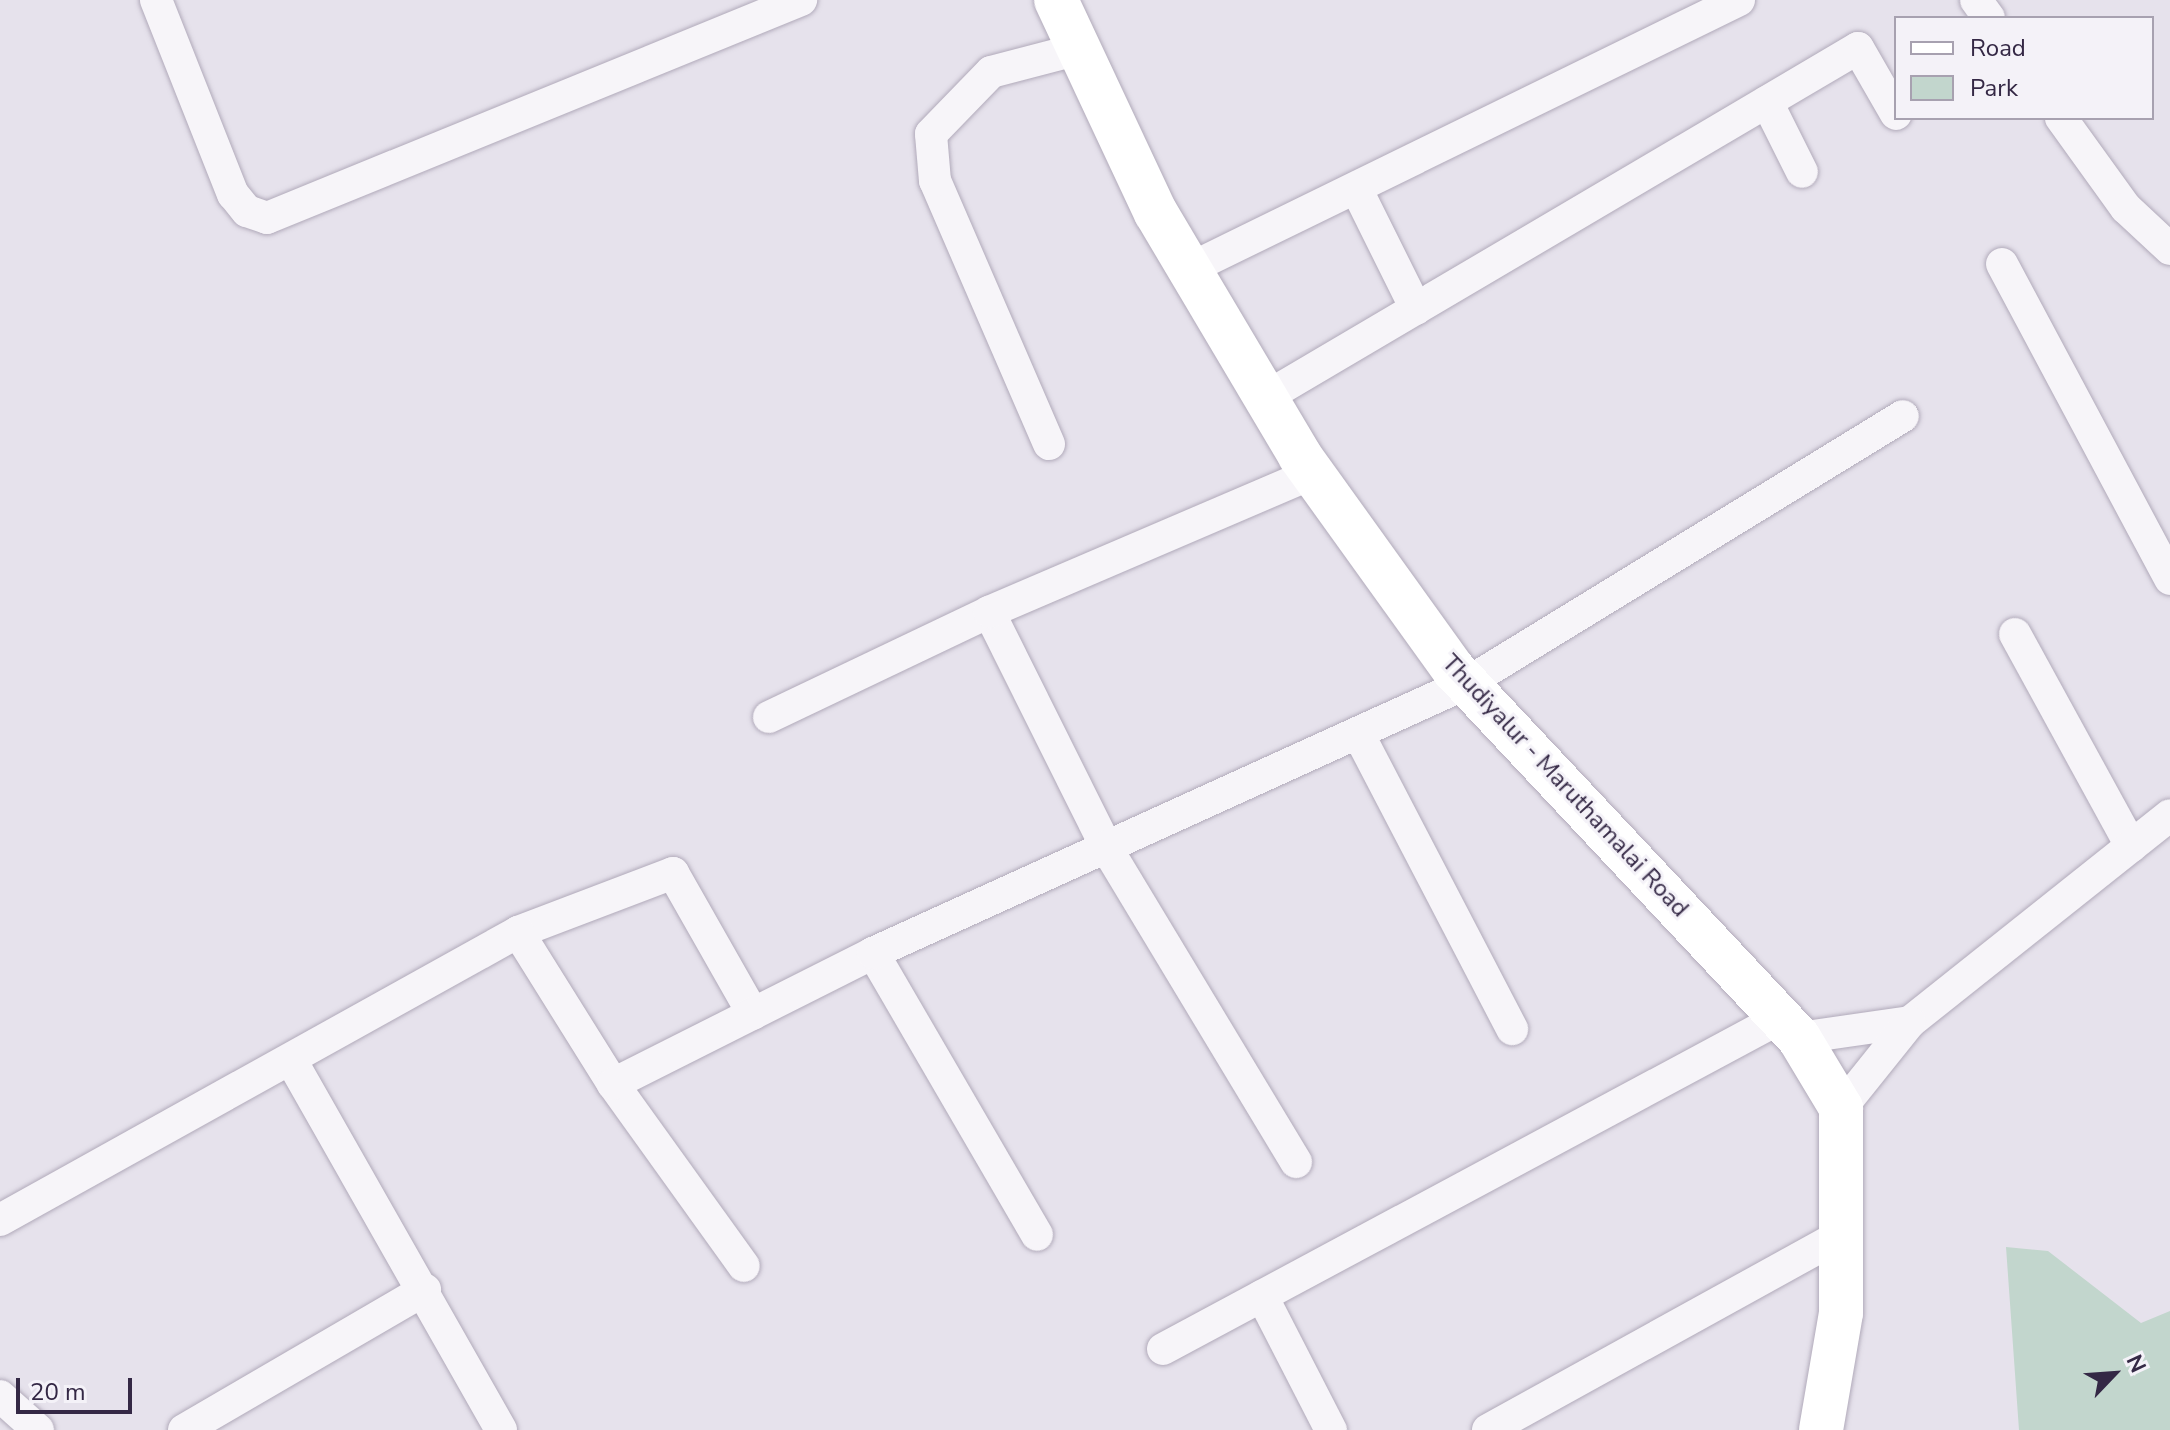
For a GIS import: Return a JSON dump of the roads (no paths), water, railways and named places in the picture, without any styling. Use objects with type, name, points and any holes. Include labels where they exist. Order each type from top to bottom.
[{"type":"main road","name":"Thudiyalur - Maruthamalai Road","points":[[1056,0],[1156,213],[1314,473],[1467,683],[1789,1028],[1841,1108]]},
{"type":"main road","points":[[1821,1430],[1841,1313],[1841,1108]]},
{"type":"street","points":[[156,0],[233,194],[247,211],[267,218],[801,0]]},
{"type":"street","points":[[1191,268],[1739,0]]},
{"type":"street","points":[[1266,397],[1858,48],[1894,110]]},
{"type":"street","points":[[1049,444],[935,181],[931,134],[991,72],[1079,49]]},
{"type":"street","points":[[1767,102],[1802,172]]},
{"type":"street","points":[[2062,120],[2126,208],[2170,249]]},
{"type":"street","points":[[1356,188],[1416,309]]},
{"type":"street","points":[[2002,264],[2170,579]]},
{"type":"street","points":[[613,1084],[873,953],[1467,683],[1903,416]]},
{"type":"street","points":[[769,717],[989,612],[1314,473]]},
{"type":"street","points":[[989,612],[1106,847],[1296,1162]]},
{"type":"street","points":[[2015,634],[2131,846]]},
{"type":"street","points":[[1358,733],[1512,1029]]},
{"type":"street","points":[[1841,1108],[1910,1022],[2170,815]]},
{"type":"street","points":[[0,1220],[518,932],[673,873],[753,1014]]},
{"type":"street","points":[[518,932],[613,1084],[744,1266]]},
{"type":"street","points":[[873,953],[1037,1235]]},
{"type":"street","points":[[1163,1349],[1789,1028],[1910,1022]]},
{"type":"street","points":[[291,1060],[425,1290],[501,1430]]},
{"type":"street","points":[[1488,1430],[1841,1235]]},
{"type":"street","points":[[184,1430],[425,1290]]},
{"type":"street","points":[[1262,1296],[1331,1430]]},
{"type":"street","points":[[0,1396],[38,1430]]}]
